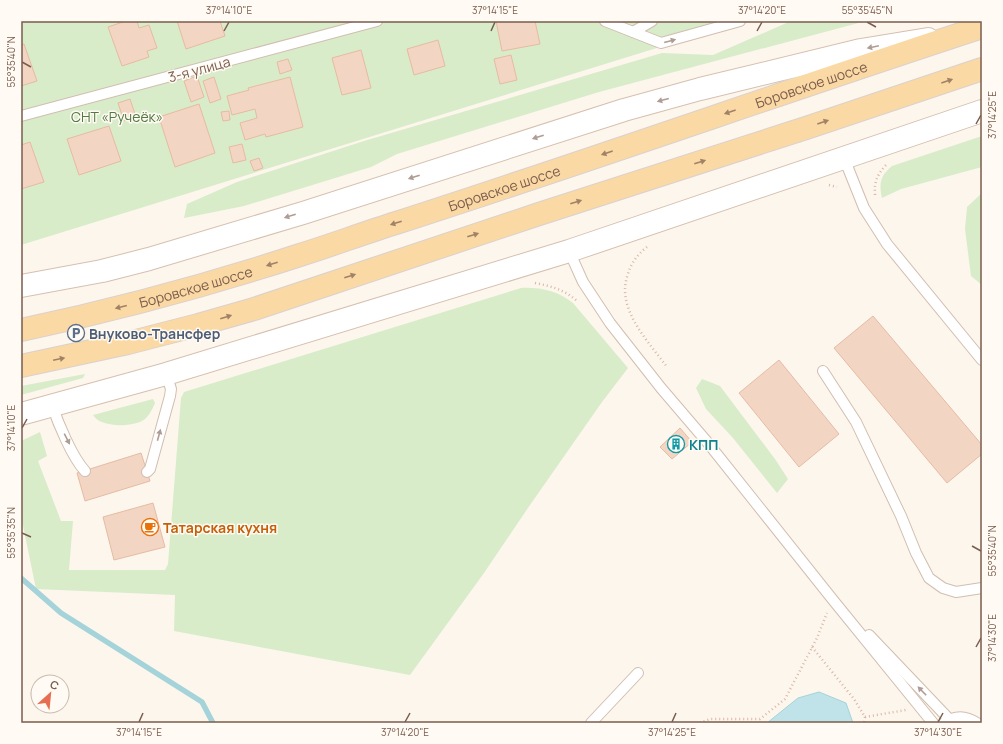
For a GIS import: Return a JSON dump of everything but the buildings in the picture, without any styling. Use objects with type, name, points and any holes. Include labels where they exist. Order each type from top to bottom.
[{"type":"main road","name":"Боровское шоссе","points":[[21,330],[85,316],[176,293],[302,255],[982,27]]},
{"type":"main road","points":[[21,286],[102,271],[149,258],[303,212],[624,110],[861,50],[889,44],[953,37]]},
{"type":"main road","points":[[21,366],[128,343],[254,309],[982,69]]},
{"type":"main road","points":[[21,414],[52,404],[166,374],[569,251],[982,111]]},
{"type":"lane","name":"3-я улица","points":[[21,116],[377,21]]},
{"type":"lane","points":[[605,21],[661,43],[740,21]]},
{"type":"lane","points":[[633,32],[652,21]]},
{"type":"lane","points":[[844,158],[864,208],[887,244],[982,360]]},
{"type":"lane","points":[[569,251],[583,282],[610,322],[661,388],[708,443],[933,723]]},
{"type":"lane","points":[[823,371],[856,422],[901,516],[916,553],[930,578],[943,588],[956,592],[982,588]]},
{"type":"lane","points":[[148,472],[170,396],[171,389],[166,374]]},
{"type":"lane","points":[[52,404],[58,423],[79,464],[85,471]]},
{"type":"lane","points":[[809,570],[906,675],[946,721],[956,717],[963,717],[977,723]]},
{"type":"lane","points":[[591,723],[638,673]]},
{"type":"path","points":[[876,199],[876,177],[892,162]]},
{"type":"path","points":[[823,186],[837,187]]},
{"type":"path","points":[[650,245],[643,250],[630,267],[625,286],[625,295],[627,306],[633,320],[667,367]]},
{"type":"path","points":[[532,283],[558,289],[569,294],[579,303]]},
{"type":"path","points":[[700,723],[710,718],[760,719],[785,699],[833,600]]},
{"type":"path","points":[[812,646],[854,699],[865,717],[864,723]]},
{"type":"path","points":[[865,717],[920,708]]},
{"type":"green space","name":"СНТ «Ручеёк»","points":[[21,21],[744,21],[21,245]]},
{"type":"green space","points":[[791,21],[866,21],[599,92],[397,154],[371,167],[244,206],[184,218],[187,204],[237,182],[364,141],[662,53],[713,55]]},
{"type":"green space","points":[[982,136],[982,167],[901,189],[882,198],[881,180],[892,166]]},
{"type":"green space","points":[[982,193],[982,285],[971,276],[965,229],[967,207]]},
{"type":"green space","points":[[521,288],[535,288],[555,293],[573,303],[628,368],[602,402],[484,573],[410,675],[174,631],[175,595],[36,589],[21,516],[21,441],[40,432],[47,456],[38,461],[61,521],[73,521],[69,570],[165,570],[168,564],[181,398],[184,392]]},
{"type":"green space","points":[[85,374],[83,378],[21,395],[21,386]]},
{"type":"green space","points":[[702,379],[720,386],[775,459],[788,479],[777,493],[733,438],[706,409],[696,388]]},
{"type":"green space","points":[[153,399],[155,403],[149,414],[143,421],[135,424],[108,424],[96,419],[93,415]]},
{"type":"water","points":[[819,692],[846,703],[853,723],[767,723],[798,698]]},
{"type":"waterway","points":[[21,578],[61,613],[202,702],[213,723]]},
{"type":"place","name":"Внуково-Трансфер","points":[[76,333]]},
{"type":"place","name":"КПП","points":[[676,444]]},
{"type":"place","name":"Татарская кухня","points":[[150,527]]}]
